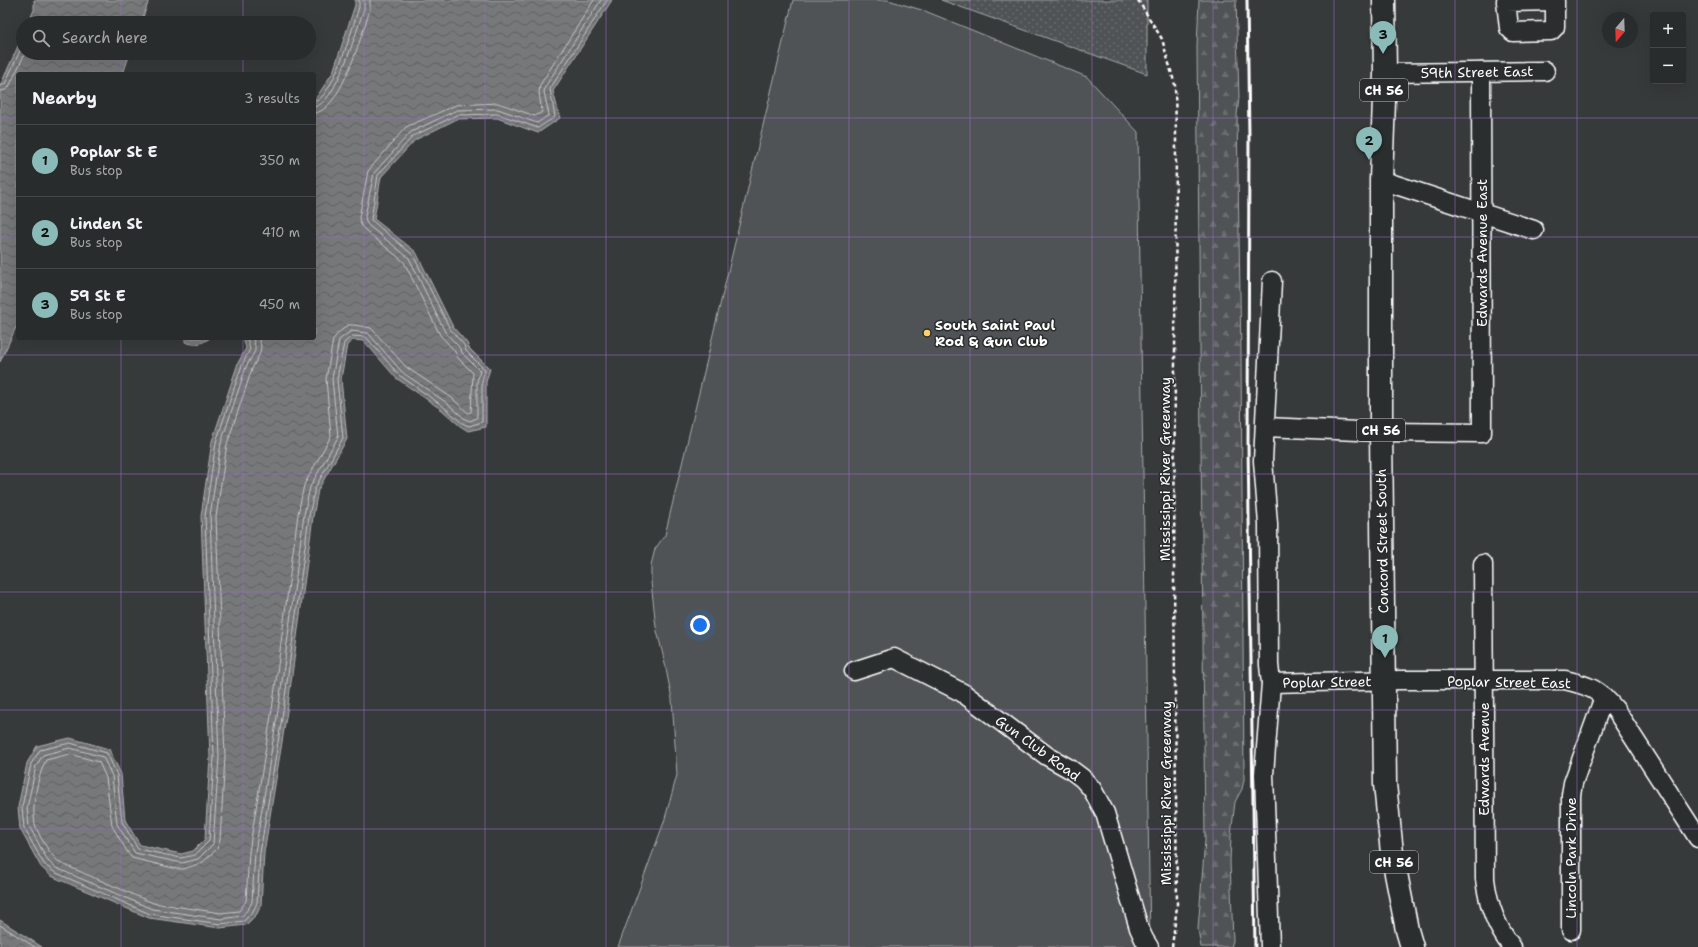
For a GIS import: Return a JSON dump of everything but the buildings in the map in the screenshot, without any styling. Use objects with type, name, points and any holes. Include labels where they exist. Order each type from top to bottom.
[{"type":"main road","name":"CH 56","points":[[1381,180],[1385,73],[1384,0]]},
{"type":"main road","name":"Concord Street South","points":[[1381,180],[1381,432],[1385,784],[1388,820],[1398,888],[1412,947]]},
{"type":"street","name":"59th Street East","points":[[1385,73],[1545,71]]},
{"type":"street","name":"Edwards Avenue East","points":[[1381,432],[1482,433],[1481,72]]},
{"type":"street","points":[[1381,180],[1534,230]]},
{"type":"street","points":[[1270,947],[1264,774],[1271,683],[1269,665],[1268,524],[1263,461],[1272,281]]},
{"type":"street","points":[[1265,427],[1381,432]]},
{"type":"street","name":"Edwards Avenue","points":[[1483,564],[1485,879],[1491,909],[1503,934],[1512,947]]},
{"type":"street","name":"Gun Club Road","points":[[854,671],[894,658],[964,694],[1047,756],[1070,769],[1082,778],[1092,789],[1106,813],[1140,928],[1149,947]]},
{"type":"street","name":"Poplar Street","points":[[1271,683],[1384,680]]},
{"type":"street","name":"Poplar Street East","points":[[1384,680],[1565,680],[1590,686],[1604,697],[1615,709],[1698,838]]},
{"type":"street","name":"Lincoln Park Drive","points":[[1571,930],[1571,795],[1573,783],[1604,697]]},
{"type":"path","name":"Mississippi River Greenway","points":[[1138,0],[1162,39],[1175,86],[1174,579],[1177,906],[1172,947]]},
{"type":"green space","name":"South Saint Paul Rod & Gun Club","points":[[793,0],[888,0],[925,11],[1087,77],[1138,132],[1150,947],[618,947],[664,822],[677,775],[672,699],[656,627],[651,582],[651,565],[655,549],[665,535]]},
{"type":"green space","points":[[941,0],[1147,0],[1147,74]]},
{"type":"green space","points":[[1199,0],[1236,0],[1239,97],[1237,115],[1241,355],[1244,780],[1242,789],[1235,802],[1231,835],[1230,862],[1233,941],[1231,947],[1201,947],[1198,929],[1205,840],[1197,47]]},
{"type":"water","points":[[34,0],[149,0],[143,16],[31,16],[34,10]]},
{"type":"water","points":[[355,0],[612,0],[553,91],[560,118],[538,133],[497,118],[457,119],[415,140],[381,177],[374,219],[416,252],[453,327],[467,343],[469,348],[490,369],[486,382],[486,427],[468,431],[442,410],[396,378],[364,341],[353,340],[347,345],[341,379],[347,439],[318,490],[313,517],[288,705],[264,853],[261,905],[257,914],[246,925],[220,928],[149,918],[51,876],[41,867],[20,829],[18,807],[27,763],[37,746],[70,738],[109,749],[121,774],[125,820],[140,845],[181,854],[193,851],[205,839],[210,757],[201,516],[212,441],[238,363],[246,348],[244,340],[316,340],[316,98],[333,72],[355,5]]},
{"type":"water","points":[[16,51],[16,60],[128,60],[124,72],[16,72],[16,327],[0,362],[0,86]]},
{"type":"water","points":[[185,340],[206,340],[195,344],[185,342]]},
{"type":"water","points":[[0,920],[42,947],[0,947]]},
{"type":"railway","points":[[1247,0],[1249,136],[1248,445],[1255,947]]},
{"type":"place","name":"59 St E","points":[[1383,54]]},
{"type":"place","name":"Linden St","points":[[1369,160]]},
{"type":"place","name":"South Saint Paul Rod & Gun Club","points":[[927,333]]},
{"type":"place","name":"Poplar St E","points":[[1385,658]]}]
